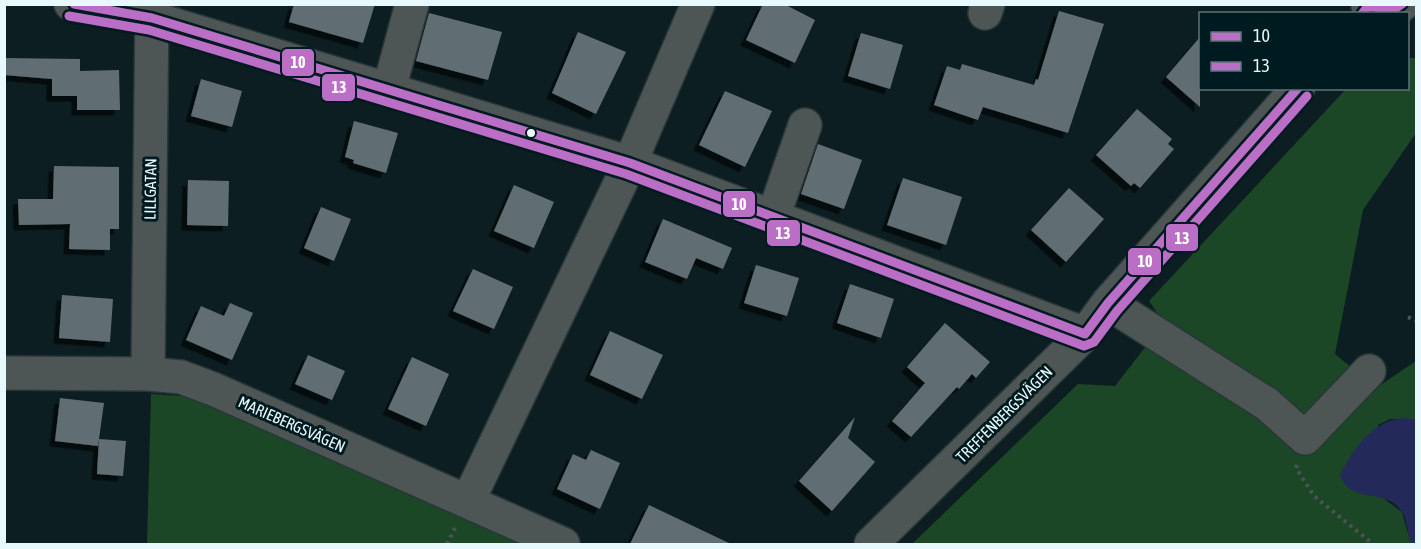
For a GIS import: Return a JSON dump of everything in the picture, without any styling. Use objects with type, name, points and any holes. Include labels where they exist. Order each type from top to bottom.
[{"type":"street","points":[[71,4],[152,11],[389,89],[630,164],[1085,334]]},
{"type":"street","points":[[389,89],[412,4]]},
{"type":"street","points":[[468,501],[630,164],[698,4]]},
{"type":"street","points":[[1366,8],[1393,10],[1403,4]]},
{"type":"street","name":"LILLGATAN","points":[[148,374],[152,11]]},
{"type":"street","name":"TREFFENBERGSVÄGEN","points":[[872,544],[1085,334],[1108,303],[1296,90]]},
{"type":"street","points":[[773,217],[805,125]]},
{"type":"street","points":[[1108,303],[1267,404],[1305,438],[1369,371]]},
{"type":"street","name":"MARIEBERGSVÄGEN","points":[[4,373],[148,374],[181,377],[213,389],[563,544]]},
{"type":"path","points":[[1408,317],[1416,321]]},
{"type":"path","points":[[1305,438],[1296,468],[1314,496],[1373,544]]},
{"type":"green space","points":[[1409,58],[1416,58],[1416,133],[1363,210],[1335,354],[1376,388],[1416,361],[1416,420],[1390,419],[1378,425],[1383,498],[1402,512],[1411,544],[912,544],[1078,384],[1115,386],[1164,323],[1149,301],[1345,90],[1409,90]]},
{"type":"green space","points":[[151,394],[212,398],[542,544],[147,544]]},
{"type":"water","points":[[1405,418],[1416,420],[1416,544],[1411,544],[1404,515],[1395,504],[1352,490],[1340,475],[1351,455],[1365,437],[1383,424]]},
{"type":"building","points":[[294,4],[375,4],[363,43],[289,22]]},
{"type":"building","points":[[763,4],[784,4],[815,20],[795,63],[746,40]]},
{"type":"building","points":[[1059,11],[1104,24],[1068,133],[983,107],[978,120],[934,105],[947,66],[960,70],[962,64],[1034,85],[1036,79],[1038,80]]},
{"type":"building","points":[[429,13],[502,32],[488,80],[416,61]]},
{"type":"building","points":[[578,32],[626,52],[596,114],[552,93]]},
{"type":"building","points":[[861,33],[903,45],[890,89],[848,76]]},
{"type":"building","points":[[1199,38],[1200,107],[1166,77]]},
{"type":"building","points":[[4,58],[80,59],[80,71],[119,70],[120,110],[77,110],[77,96],[52,96],[52,79],[4,75]]},
{"type":"building","points":[[201,79],[242,91],[232,127],[191,116]]},
{"type":"building","points":[[725,91],[772,111],[745,167],[699,145]]},
{"type":"building","points":[[1137,109],[1172,139],[1168,144],[1174,149],[1140,188],[1134,183],[1131,186],[1096,155]]},
{"type":"building","points":[[354,121],[398,133],[386,173],[353,163],[354,160],[345,157]]},
{"type":"building","points":[[818,144],[862,160],[844,209],[801,194]]},
{"type":"building","points":[[54,166],[119,167],[119,229],[110,229],[110,250],[69,249],[70,224],[19,225],[18,199],[53,199]]},
{"type":"building","points":[[903,178],[962,197],[946,245],[887,225]]},
{"type":"building","points":[[188,180],[229,181],[228,226],[187,225]]},
{"type":"building","points":[[514,185],[554,202],[534,248],[494,231]]},
{"type":"building","points":[[1069,188],[1104,219],[1066,262],[1031,230]]},
{"type":"building","points":[[321,207],[351,219],[334,261],[304,248]]},
{"type":"building","points":[[663,219],[732,248],[723,269],[696,258],[687,279],[645,262]]},
{"type":"building","points":[[756,265],[799,278],[787,316],[744,303]]},
{"type":"building","points":[[473,269],[513,287],[494,329],[453,311]]},
{"type":"building","points":[[850,284],[894,299],[881,338],[837,323]]},
{"type":"building","points":[[62,295],[113,299],[110,342],[59,338]]},
{"type":"building","points":[[230,303],[253,313],[232,360],[186,340],[201,306],[224,316]]},
{"type":"building","points":[[945,323],[990,362],[976,378],[972,374],[959,389],[957,387],[911,437],[892,421],[925,383],[907,367]]},
{"type":"building","points":[[610,331],[663,355],[642,399],[590,375]]},
{"type":"building","points":[[308,355],[345,371],[332,400],[295,384]]},
{"type":"building","points":[[412,357],[449,374],[426,426],[388,409]]},
{"type":"building","points":[[60,398],[104,403],[98,446],[55,441]]},
{"type":"building","points":[[855,417],[848,438],[875,462],[832,511],[799,481]]},
{"type":"building","points":[[99,439],[126,441],[123,476],[97,474]]},
{"type":"building","points":[[591,450],[620,463],[600,509],[557,489],[573,454],[586,460]]},
{"type":"building","points":[[649,505],[731,544],[630,544]]},
{"type":"transit line","name":"10","points":[[74,4],[152,18],[630,163],[1085,334],[1108,303],[1296,90]]},
{"type":"transit line","name":"10","points":[[1364,12],[1368,6],[1393,10],[1402,4]]},
{"type":"transit line","name":"13","points":[[69,16],[149,30],[626,174],[1084,346],[1094,342],[1117,311],[1307,96]]}]
